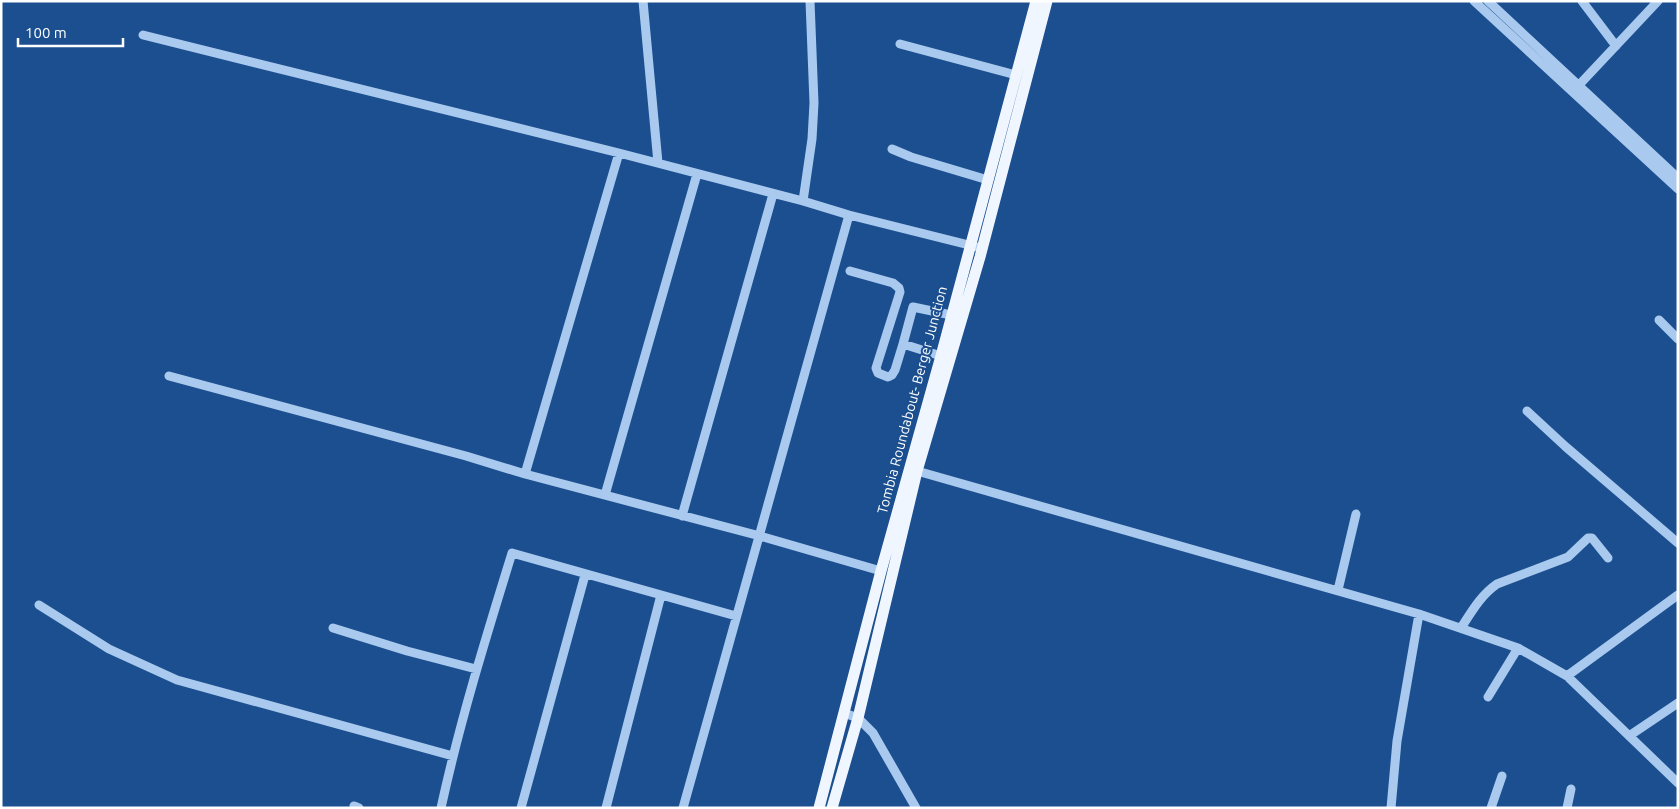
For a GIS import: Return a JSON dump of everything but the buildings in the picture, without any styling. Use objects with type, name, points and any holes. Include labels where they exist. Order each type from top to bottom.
[{"type":"main road","name":"Tombia Roundabout- Berger Junction","points":[[819,808],[881,571],[1036,1]]},
{"type":"main road","name":"Tombia Roundabout- Berger Junction","points":[[832,808],[858,718],[917,471],[982,248],[1047,1]]},
{"type":"street","points":[[642,1],[658,163]]},
{"type":"street","points":[[803,201],[812,139],[814,103],[810,1]]},
{"type":"street","points":[[1474,1],[1678,189]]},
{"type":"street","points":[[1488,1],[1678,178]]},
{"type":"street","points":[[1582,1],[1616,46]]},
{"type":"street","points":[[1579,85],[1658,1]]},
{"type":"street","points":[[143,34],[619,153],[803,201],[849,215],[982,248]]},
{"type":"street","points":[[900,44],[1016,75]]},
{"type":"street","points":[[892,149],[911,157],[988,180]]},
{"type":"street","points":[[525,474],[619,153]]},
{"type":"street","points":[[605,495],[697,174]]},
{"type":"street","points":[[682,516],[773,194]]},
{"type":"street","points":[[683,808],[849,215]]},
{"type":"street","points":[[850,271],[893,283],[913,307],[951,315]]},
{"type":"street","points":[[900,292],[876,368],[878,373],[888,377],[895,370],[913,307]]},
{"type":"street","points":[[1659,320],[1678,339]]},
{"type":"street","points":[[902,344],[941,356]]},
{"type":"street","points":[[169,376],[466,456],[525,474],[760,536],[881,571]]},
{"type":"street","points":[[1527,411],[1678,543]]},
{"type":"street","points":[[917,471],[1338,590],[1419,614],[1518,648],[1567,676],[1678,783]]},
{"type":"street","points":[[1338,590],[1356,514]]},
{"type":"street","points":[[1461,628],[1480,598],[1490,588],[1568,557],[1588,538],[1592,538],[1608,558]]},
{"type":"street","points":[[441,808],[476,669],[512,553],[736,616]]},
{"type":"street","points":[[521,808],[585,575]]},
{"type":"street","points":[[606,808],[662,595]]},
{"type":"street","points":[[1567,676],[1678,595]]},
{"type":"street","points":[[39,605],[109,649],[177,680],[453,756]]},
{"type":"street","points":[[1391,808],[1397,741],[1419,614]]},
{"type":"street","points":[[333,628],[407,651],[476,669]]},
{"type":"street","points":[[1488,697],[1518,648]]},
{"type":"street","points":[[1629,736],[1678,703]]},
{"type":"street","points":[[844,713],[858,718],[873,733],[916,808]]},
{"type":"street","points":[[1491,808],[1502,776]]},
{"type":"street","points":[[1567,808],[1571,789]]}]
